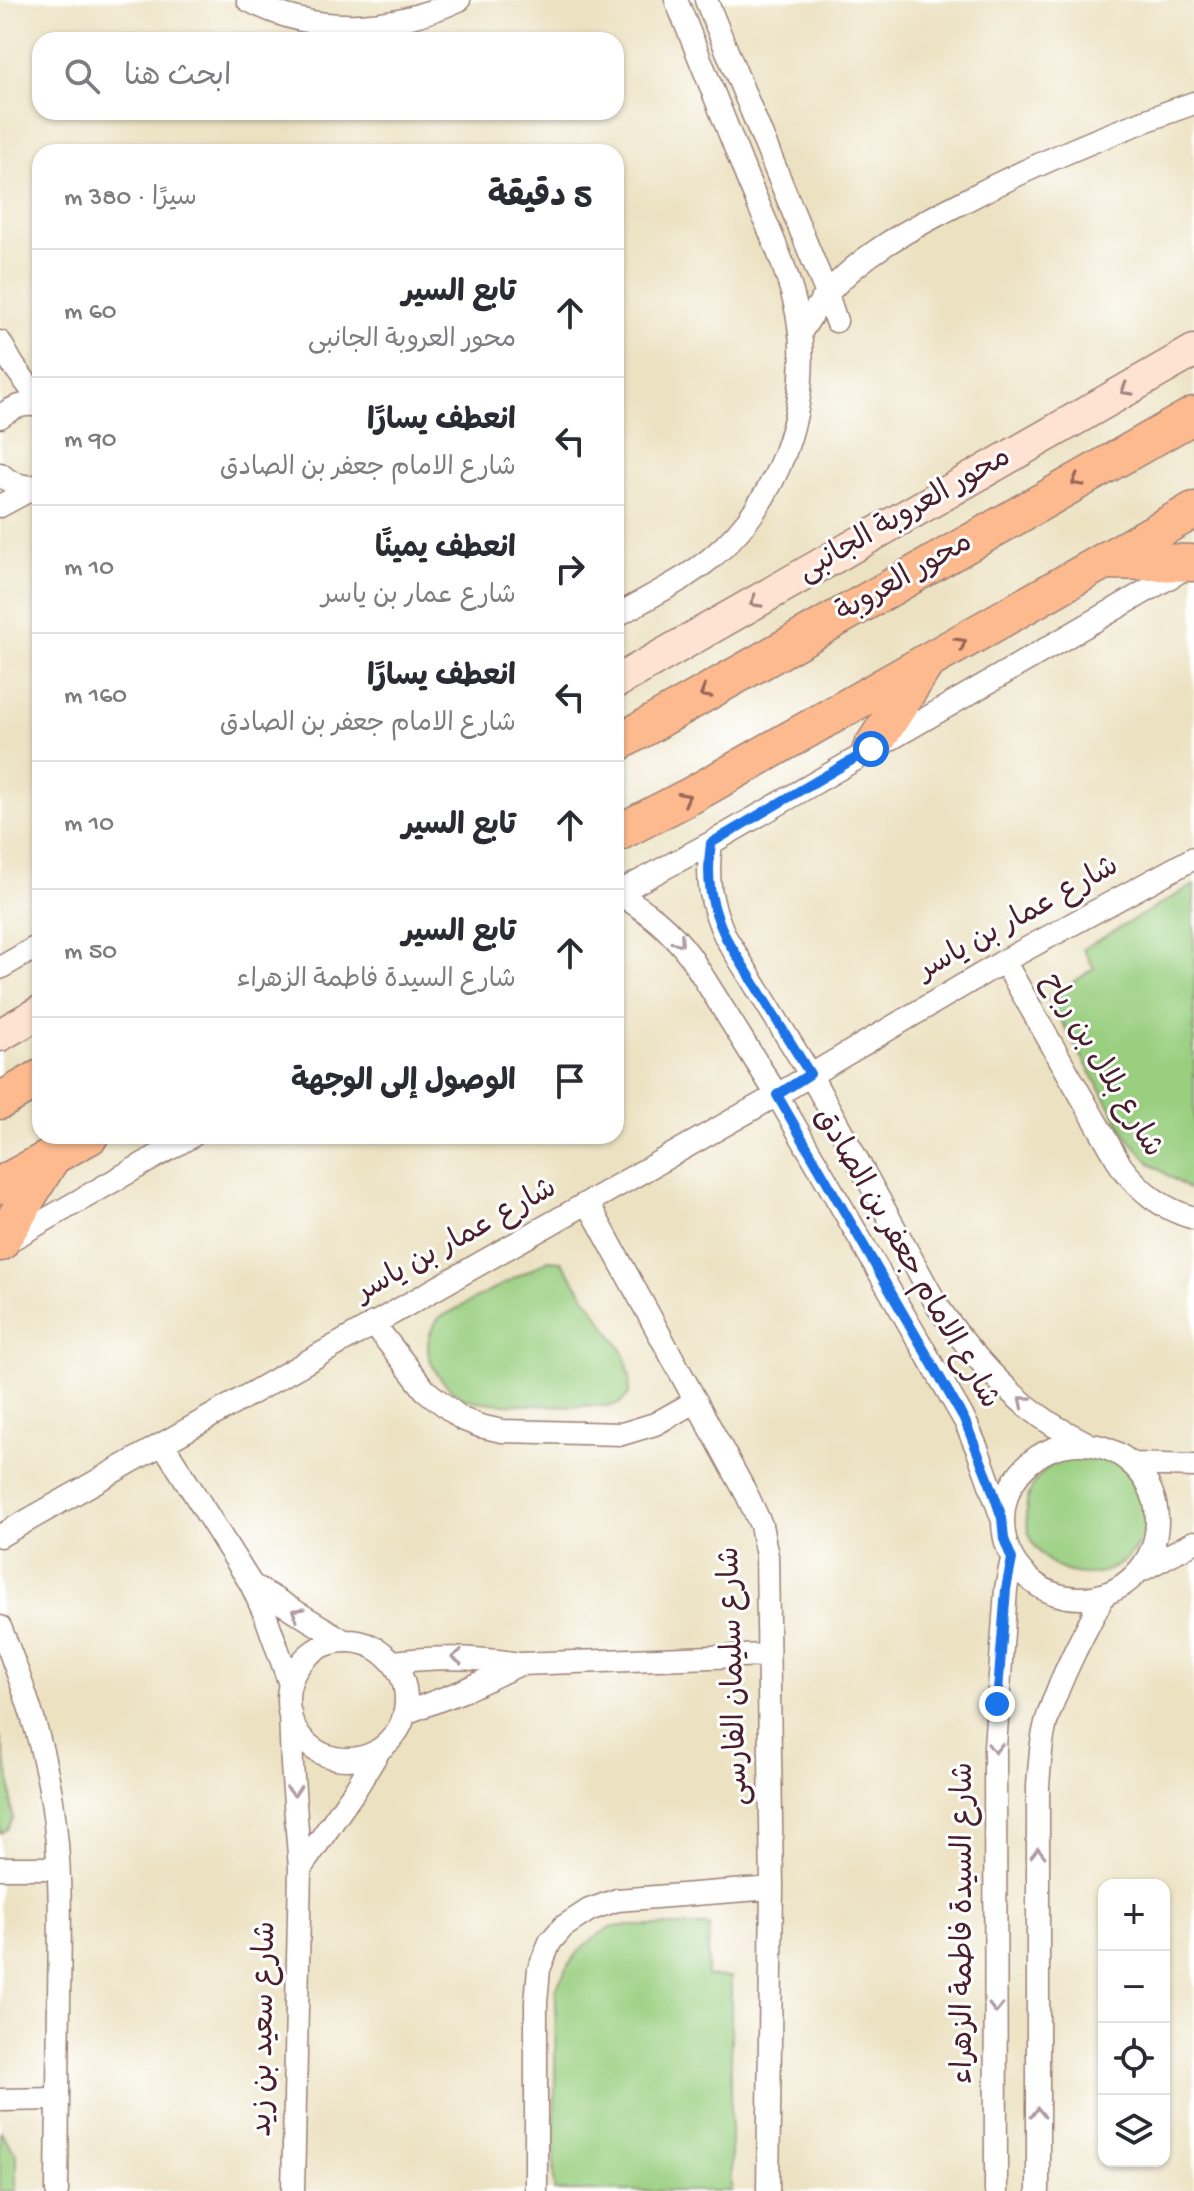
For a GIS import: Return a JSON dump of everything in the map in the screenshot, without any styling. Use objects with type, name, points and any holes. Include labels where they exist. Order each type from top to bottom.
[{"type":"main road","name":"محور العروبة","points":[[624,739],[1194,415]]},
{"type":"main road","points":[[624,830],[692,795],[1194,510]]},
{"type":"main road","points":[[1106,561],[1194,563]]},
{"type":"main road","points":[[871,749],[927,662]]},
{"type":"main road","points":[[0,1101],[32,1083]]},
{"type":"main road","points":[[0,1185],[76,1144]]},
{"type":"main road","points":[[0,1244],[52,1157]]},
{"type":"street","points":[[248,0],[280,14],[342,26],[404,20],[459,0]]},
{"type":"street","points":[[624,611],[711,558],[739,530],[763,498],[786,450],[796,416],[802,372],[800,333],[792,293],[676,0]]},
{"type":"street","points":[[706,0],[836,321]]},
{"type":"street","points":[[800,333],[827,294],[870,255],[905,232],[1060,155],[1194,103]]},
{"type":"street","points":[[0,342],[32,392]]},
{"type":"street","name":"محور العروبة الجانبى","points":[[624,677],[1194,351]]},
{"type":"street","points":[[0,417],[11,409],[32,404]]},
{"type":"street","points":[[0,474],[7,481],[32,486]]},
{"type":"street","points":[[0,506],[32,489]]},
{"type":"street","points":[[624,890],[1194,563]]},
{"type":"street","name":"شارع الامام جعفر بن الصادق","points":[[711,843],[708,878],[715,915],[726,938],[810,1074],[938,1307],[961,1340],[988,1370],[1050,1423],[1088,1444]]},
{"type":"street","name":"شارع عمار بن ياسر","points":[[0,1536],[777,1095],[1004,961],[1194,858]]},
{"type":"street","name":"شارع الامام جعفر بن الصادق","points":[[624,898],[675,935],[777,1095],[965,1421],[1002,1518]]},
{"type":"street","points":[[0,968],[32,950]]},
{"type":"street","name":"شارع بلال بن رباح","points":[[1004,961],[1121,1166],[1137,1186],[1155,1201],[1194,1218]]},
{"type":"street","points":[[0,1035],[32,1017]]},
{"type":"street","points":[[0,1244],[178,1144]]},
{"type":"street","name":"شارع سليمان الفارسى","points":[[588,1203],[747,1495],[761,1525],[767,1556],[772,1888],[768,2191]]},
{"type":"street","points":[[373,1323],[425,1390],[462,1419],[480,1426],[502,1431],[622,1434],[655,1424],[696,1401]]},
{"type":"street","points":[[163,1444],[251,1584],[290,1684]]},
{"type":"street","points":[[1088,1444],[1112,1451],[1133,1464],[1147,1482],[1156,1504],[1158,1528],[1152,1550],[1140,1570],[1127,1583],[1104,1595],[1078,1599],[1052,1594],[1022,1574],[1004,1539],[1002,1518],[1006,1497],[1015,1478],[1029,1462],[1047,1451],[1067,1445],[1088,1444]]},
{"type":"street","points":[[1133,1464],[1194,1466]]},
{"type":"street","points":[[1140,1570],[1194,1542]]},
{"type":"street","name":"شارع السيدة فاطمة الزهراء","points":[[996,2191],[995,1747],[1006,1589],[1012,1559]]},
{"type":"street","points":[[251,1584],[344,1641]]},
{"type":"street","points":[[1038,2191],[1038,1786],[1041,1744],[1048,1714],[1063,1678],[1104,1595]]},
{"type":"street","points":[[0,1627],[21,1678],[40,1741],[52,1802],[58,1868],[60,1949],[57,2191]]},
{"type":"street","points":[[300,1869],[329,1830],[380,1749],[400,1727],[407,1695],[403,1678],[394,1662],[380,1650],[363,1642],[344,1641],[316,1649],[296,1671],[290,1684],[288,1698],[295,1728],[305,1741],[326,1754],[349,1759],[380,1749]]},
{"type":"street","points":[[394,1662],[456,1657],[520,1664],[767,1655]]},
{"type":"street","points":[[405,1713],[463,1691],[520,1664]]},
{"type":"street","name":"شارع سعيد بن زيد","points":[[290,1713],[300,1869],[293,2191]]},
{"type":"street","points":[[0,1868],[58,1868]]},
{"type":"street","points":[[536,2191],[536,2002],[539,1969],[550,1942],[563,1927],[589,1910],[617,1900],[772,1888]]},
{"type":"street","points":[[0,2100],[58,2099]]},
{"type":"green space","points":[[1194,885],[1194,1193],[1151,1164],[1128,1138],[1049,999],[1094,968],[1083,949]]},
{"type":"green space","points":[[549,1260],[561,1261],[624,1353],[630,1377],[629,1394],[620,1403],[609,1406],[531,1405],[471,1400],[461,1396],[440,1378],[430,1358],[428,1340],[435,1323],[439,1318]]},
{"type":"green space","points":[[1086,1454],[1109,1459],[1128,1472],[1141,1491],[1146,1514],[1141,1537],[1128,1556],[1109,1569],[1086,1574],[1063,1569],[1044,1556],[1031,1537],[1026,1514],[1031,1491],[1044,1472],[1063,1459]]},
{"type":"green space","points":[[0,1736],[10,1782],[13,1819],[7,1829],[0,1833]]},
{"type":"green space","points":[[612,1926],[709,1926],[707,1976],[731,1977],[731,2191],[554,2191],[556,1989],[578,1952]]},
{"type":"green space","points":[[0,2131],[16,2153],[16,2191],[0,2191]]},
{"type":"route","points":[[871,749],[711,843],[709,891],[715,915],[726,938],[810,1074],[777,1095],[965,1421],[991,1486],[1012,1559],[1006,1589],[997,1704]]}]
